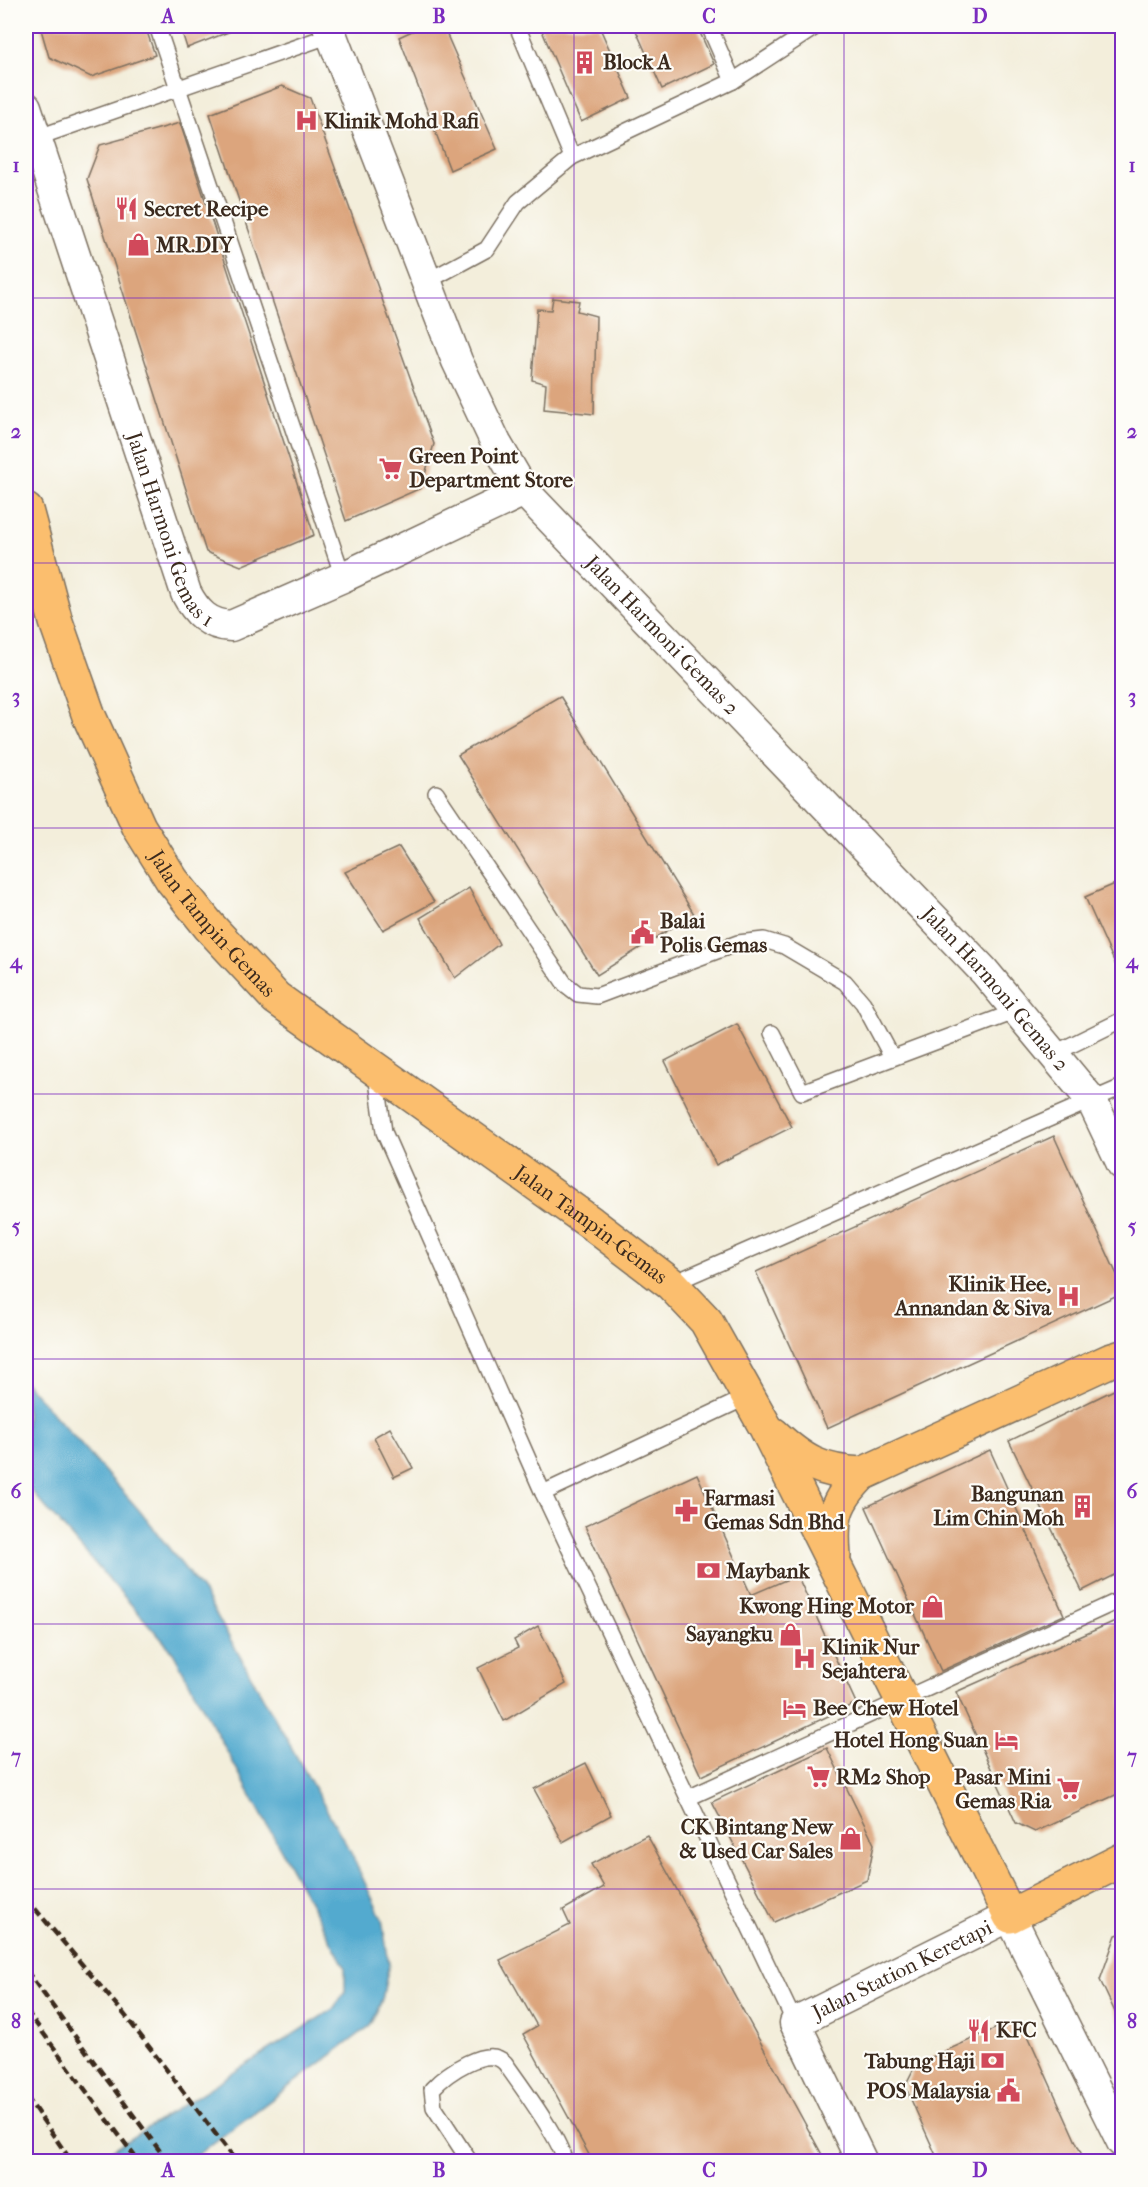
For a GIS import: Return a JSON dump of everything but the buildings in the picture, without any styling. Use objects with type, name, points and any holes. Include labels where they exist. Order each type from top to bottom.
[{"type":"highway","name":"Jalan Tampin-Gemas","points":[[26,510],[57,622],[89,716],[139,827],[166,871],[209,926],[276,998],[591,1223],[671,1284],[706,1322],[766,1428],[1010,1916]]},
{"type":"highway","points":[[835,1566],[834,1512],[844,1492],[862,1474],[1118,1355]]},
{"type":"highway","points":[[766,1428],[794,1454],[822,1468],[831,1472],[862,1474]]},
{"type":"highway","points":[[1010,1916],[1122,1860]]},
{"type":"street","name":"Jalan Harmoni Gemas 2","points":[[330,30],[424,283],[476,404],[524,491],[984,971],[1092,1101],[1122,1164]]},
{"type":"street","name":"Jalan Harmoni Gemas 1","points":[[26,107],[186,593],[194,608],[218,625],[231,626],[343,577],[524,491]]},
{"type":"street","name":"Jalan Station Keretapi","points":[[795,2023],[1010,1916]]},
{"type":"street","points":[[1010,1916],[1122,2142]]},
{"type":"street","points":[[795,2023],[862,2162]]},
{"type":"lane","points":[[157,26],[343,577]]},
{"type":"lane","points":[[518,26],[572,157]]},
{"type":"lane","points":[[709,26],[733,81]]},
{"type":"lane","points":[[424,283],[487,249],[518,202],[572,157],[733,81],[817,26]]},
{"type":"lane","points":[[36,138],[178,88],[330,30]]},
{"type":"lane","points":[[436,793],[566,984],[578,994],[597,996],[738,943],[764,940],[784,946],[845,982],[862,1003],[892,1057]]},
{"type":"lane","points":[[772,1033],[802,1092],[1017,1011]]},
{"type":"lane","points":[[1053,1054],[1122,1020]]},
{"type":"lane","points":[[375,1070],[384,1132],[543,1493],[795,2023]]},
{"type":"lane","points":[[671,1284],[1122,1087]]},
{"type":"lane","points":[[543,1493],[749,1396]]},
{"type":"lane","points":[[688,1798],[901,1698],[1122,1599]]},
{"type":"lane","points":[[470,2162],[434,2107],[432,2089],[438,2082],[481,2056],[491,2055],[500,2057],[505,2063],[546,2124],[561,2151],[564,2162]]},
{"type":"water","points":[[26,1383],[139,1510],[204,1593],[350,1851],[382,1919],[389,1964],[382,2000],[370,2026],[189,2161],[95,2161],[333,2009],[345,1992],[345,1967],[172,1651],[26,1485]]},
{"type":"railway","points":[[26,1898],[124,2014],[237,2162]]},
{"type":"railway","points":[[26,1970],[168,2162]]},
{"type":"railway","points":[[26,2010],[139,2162]]},
{"type":"railway","points":[[26,2096],[72,2162]]},
{"type":"place","name":"Block A","points":[[585,62]]},
{"type":"place","name":"Klinik Mohd Rafi","points":[[306,121]]},
{"type":"place","name":"Secret Recipe","points":[[126,209]]},
{"type":"place","name":"MR.DIY","points":[[138,245]]},
{"type":"place","name":"Green Point Department Store","points":[[391,468]]},
{"type":"place","name":"Balai Polis Gemas","points":[[642,933]]},
{"type":"place","name":"Klinik Hee, Annandan & Siva","points":[[1069,1296]]},
{"type":"place","name":"Bangunan Lim Chin Moh","points":[[1082,1506]]},
{"type":"place","name":"Farmasi Gemas Sdn Bhd","points":[[686,1510]]},
{"type":"place","name":"Maybank","points":[[708,1571]]},
{"type":"place","name":"Kwong Hing Motor","points":[[932,1606]]},
{"type":"place","name":"Sayangku","points":[[791,1634]]},
{"type":"place","name":"Klinik Nur Sejahtera","points":[[804,1659]]},
{"type":"place","name":"Bee Chew Hotel","points":[[795,1708]]},
{"type":"place","name":"Hotel Hong Suan","points":[[1006,1740]]},
{"type":"place","name":"RM2 Shop","points":[[818,1777]]},
{"type":"place","name":"Pasar Mini Gemas Ria","points":[[1069,1789]]},
{"type":"place","name":"CK Bintang New & Used Car Sales","points":[[851,1839]]},
{"type":"place","name":"KFC","points":[[978,2030]]},
{"type":"place","name":"Tabung Haji","points":[[993,2061]]},
{"type":"place","name":"POS Malaysia","points":[[1008,2091]]}]
